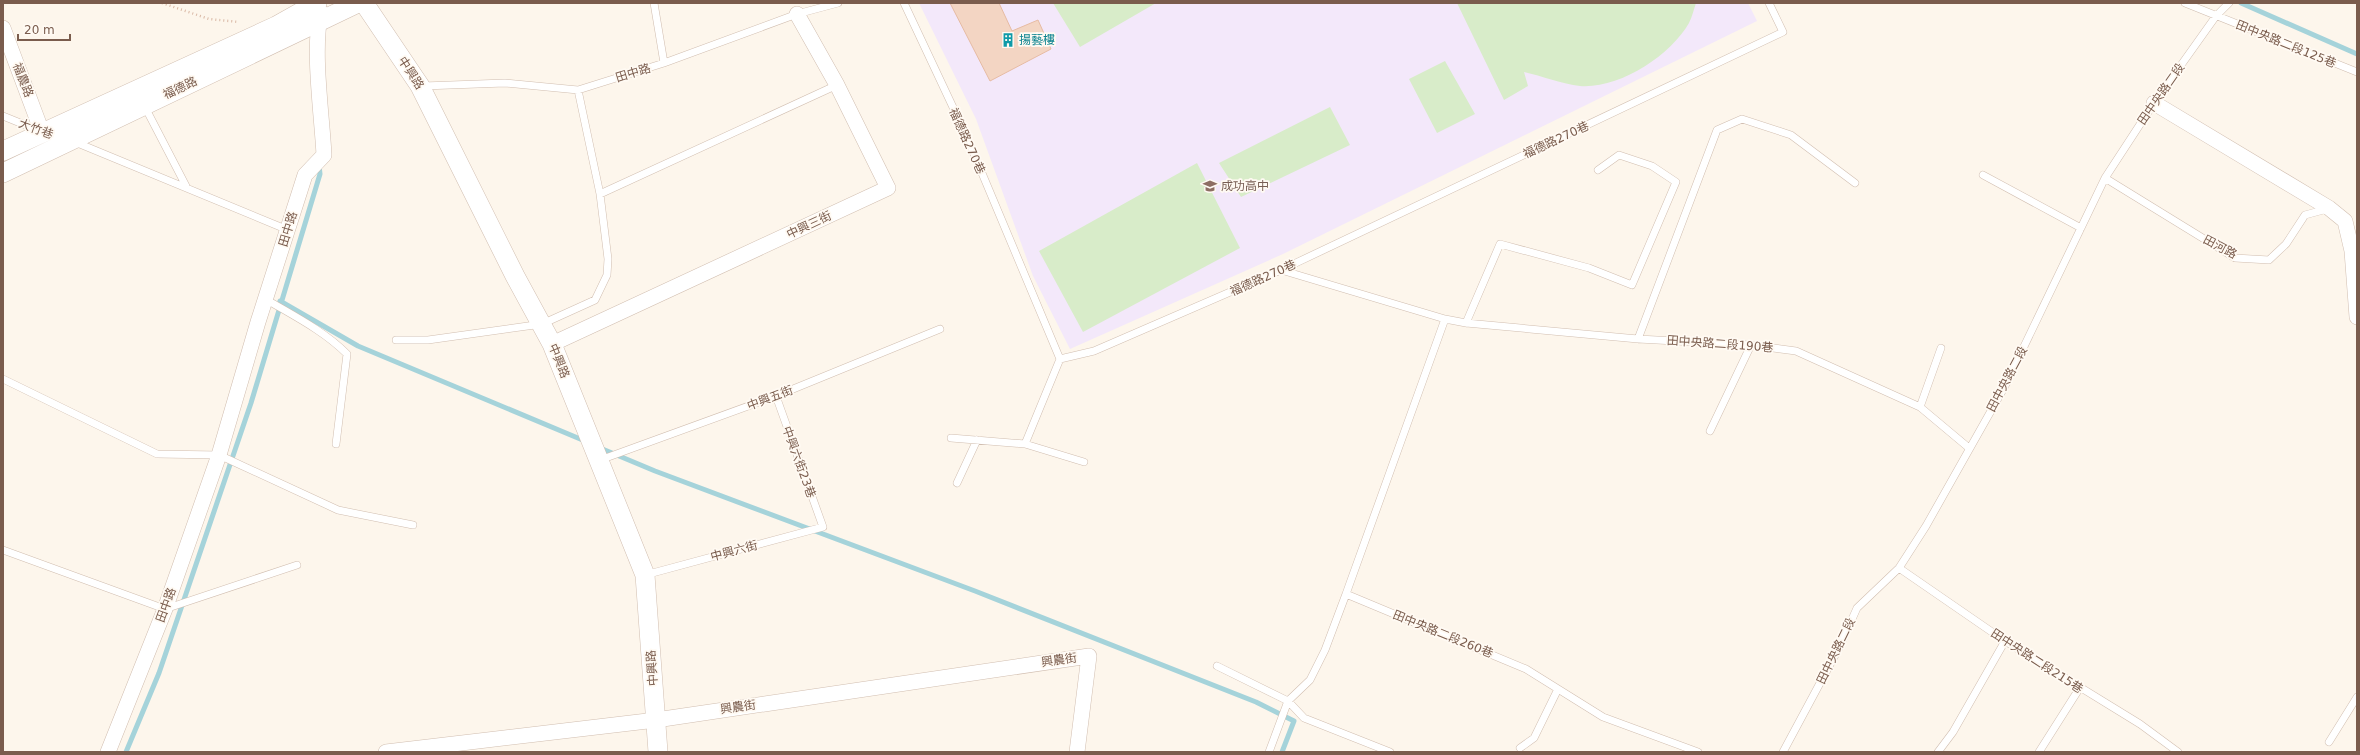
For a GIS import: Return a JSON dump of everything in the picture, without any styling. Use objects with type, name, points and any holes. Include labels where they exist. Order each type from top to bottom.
[{"type":"street","name":"福德路","points":[[3,151],[276,26],[317,3]]},
{"type":"street","name":"田中路","points":[[108,752],[165,609],[219,455],[305,175],[324,155],[319,70],[319,22],[323,3]]},
{"type":"street","name":"福德路","points":[[3,173],[358,3]]},
{"type":"street","name":"中興路","points":[[364,3],[420,86],[515,276],[552,344],[645,575],[658,752]]},
{"type":"street","name":"中興三街","points":[[552,344],[888,188],[837,85],[798,14]]},
{"type":"street","name":"福農路","points":[[3,28],[42,132]]},
{"type":"street","points":[[2154,103],[2329,208],[2345,221],[2352,251],[2357,317]]},
{"type":"street","name":"興農街","points":[[386,752],[656,720],[1089,656],[1077,752]]},
{"type":"lane","points":[[654,3],[664,63]]},
{"type":"lane","name":"田中路","points":[[420,86],[504,83],[578,90],[664,63],[798,14],[838,3]]},
{"type":"lane","name":"福德路270巷","points":[[904,3],[966,135],[1060,359],[1094,351],[1281,270],[1783,32],[1769,3]]},
{"type":"lane","name":"田中央路二段125巷","points":[[2185,3],[2357,72]]},
{"type":"lane","name":"田中央路二段","points":[[1783,752],[1842,644],[1857,608],[1899,568],[1926,526],[2005,386],[2105,178],[2154,103],[2216,16],[2227,4]]},
{"type":"lane","points":[[600,194],[837,85]]},
{"type":"lane","points":[[396,340],[428,340],[542,324],[595,300],[607,274],[608,259],[600,194],[578,90]]},
{"type":"lane","points":[[144,105],[186,186]]},
{"type":"lane","name":"大竹巷","points":[[3,116],[42,132],[70,140],[186,186],[288,230]]},
{"type":"lane","points":[[1638,339],[1717,130],[1742,119],[1791,135],[1855,183]]},
{"type":"lane","points":[[1466,323],[1500,244],[1590,268],[1632,285],[1676,182],[1652,166],[1618,155],[1598,170]]},
{"type":"lane","points":[[1983,175],[2081,228]]},
{"type":"lane","name":"田河路","points":[[2105,178],[2235,258],[2269,260],[2286,244],[2305,214],[2329,208]]},
{"type":"lane","name":"田中央路二段190巷","points":[[1281,270],[1445,319],[1466,323],[1638,339],[1751,345],[1796,351],[1920,407],[1969,448]]},
{"type":"lane","points":[[266,300],[308,324],[337,344],[347,354],[336,444]]},
{"type":"lane","points":[[1269,752],[1288,701],[1310,680],[1326,650],[1445,319]]},
{"type":"lane","name":"中興五街","points":[[598,460],[776,396],[940,330]]},
{"type":"lane","points":[[1710,431],[1751,345]]},
{"type":"lane","points":[[1920,407],[1941,348]]},
{"type":"lane","points":[[1025,444],[1060,359]]},
{"type":"lane","points":[[3,379],[157,454],[219,455],[338,510],[413,525]]},
{"type":"lane","name":"中興六街23巷","points":[[776,396],[823,527]]},
{"type":"lane","points":[[951,438],[1025,444],[1084,462]]},
{"type":"lane","points":[[957,483],[977,440]]},
{"type":"lane","name":"中興六街","points":[[645,575],[823,527]]},
{"type":"lane","points":[[3,550],[165,609],[297,565]]},
{"type":"lane","name":"田中央路二段215巷","points":[[1899,568],[2005,641],[2079,689],[2140,724],[2178,752]]},
{"type":"lane","name":"田中央路二段260巷","points":[[1346,594],[1526,669],[1603,717],[1698,752]]},
{"type":"lane","points":[[1938,752],[1953,732],[2005,641]]},
{"type":"lane","points":[[1217,666],[1288,701],[1304,718],[1390,752]]},
{"type":"lane","points":[[1520,748],[1534,738],[1558,689]]},
{"type":"lane","points":[[2039,752],[2079,689]]},
{"type":"lane","points":[[2329,742],[2357,697]]},
{"type":"path","points":[[162,3],[209,20],[246,23]]},
{"type":"shaded area","name":"成功高中","points":[[919,3],[1748,3],[1757,21],[1283,254],[1070,349],[1033,276],[976,119]]},
{"type":"green space","points":[[1053,3],[1156,3],[1080,47]]},
{"type":"green space","points":[[1457,3],[1696,3],[1689,23],[1669,47],[1642,68],[1627,76],[1595,86],[1580,86],[1566,84],[1524,72],[1528,86],[1504,100]]},
{"type":"green space","points":[[1445,61],[1475,114],[1437,133],[1409,79]]},
{"type":"green space","points":[[1330,107],[1350,145],[1241,197],[1219,163]]},
{"type":"green space","points":[[1197,163],[1240,248],[1083,332],[1039,251]]},
{"type":"building","name":"揚藝樓","points":[[950,3],[999,3],[1012,31],[1038,20],[1051,49],[990,81]]},
{"type":"waterway","points":[[2241,3],[2357,54]]},
{"type":"waterway","points":[[126,752],[159,673],[251,403],[320,174],[319,165]]},
{"type":"waterway","points":[[280,301],[358,346],[585,441]]},
{"type":"waterway","points":[[600,448],[655,471],[975,591],[1256,702],[1294,721],[1282,752]]},
{"type":"place","name":"揚藝樓","points":[[1008,40]]},
{"type":"place","name":"成功高中","points":[[1210,186]]}]
